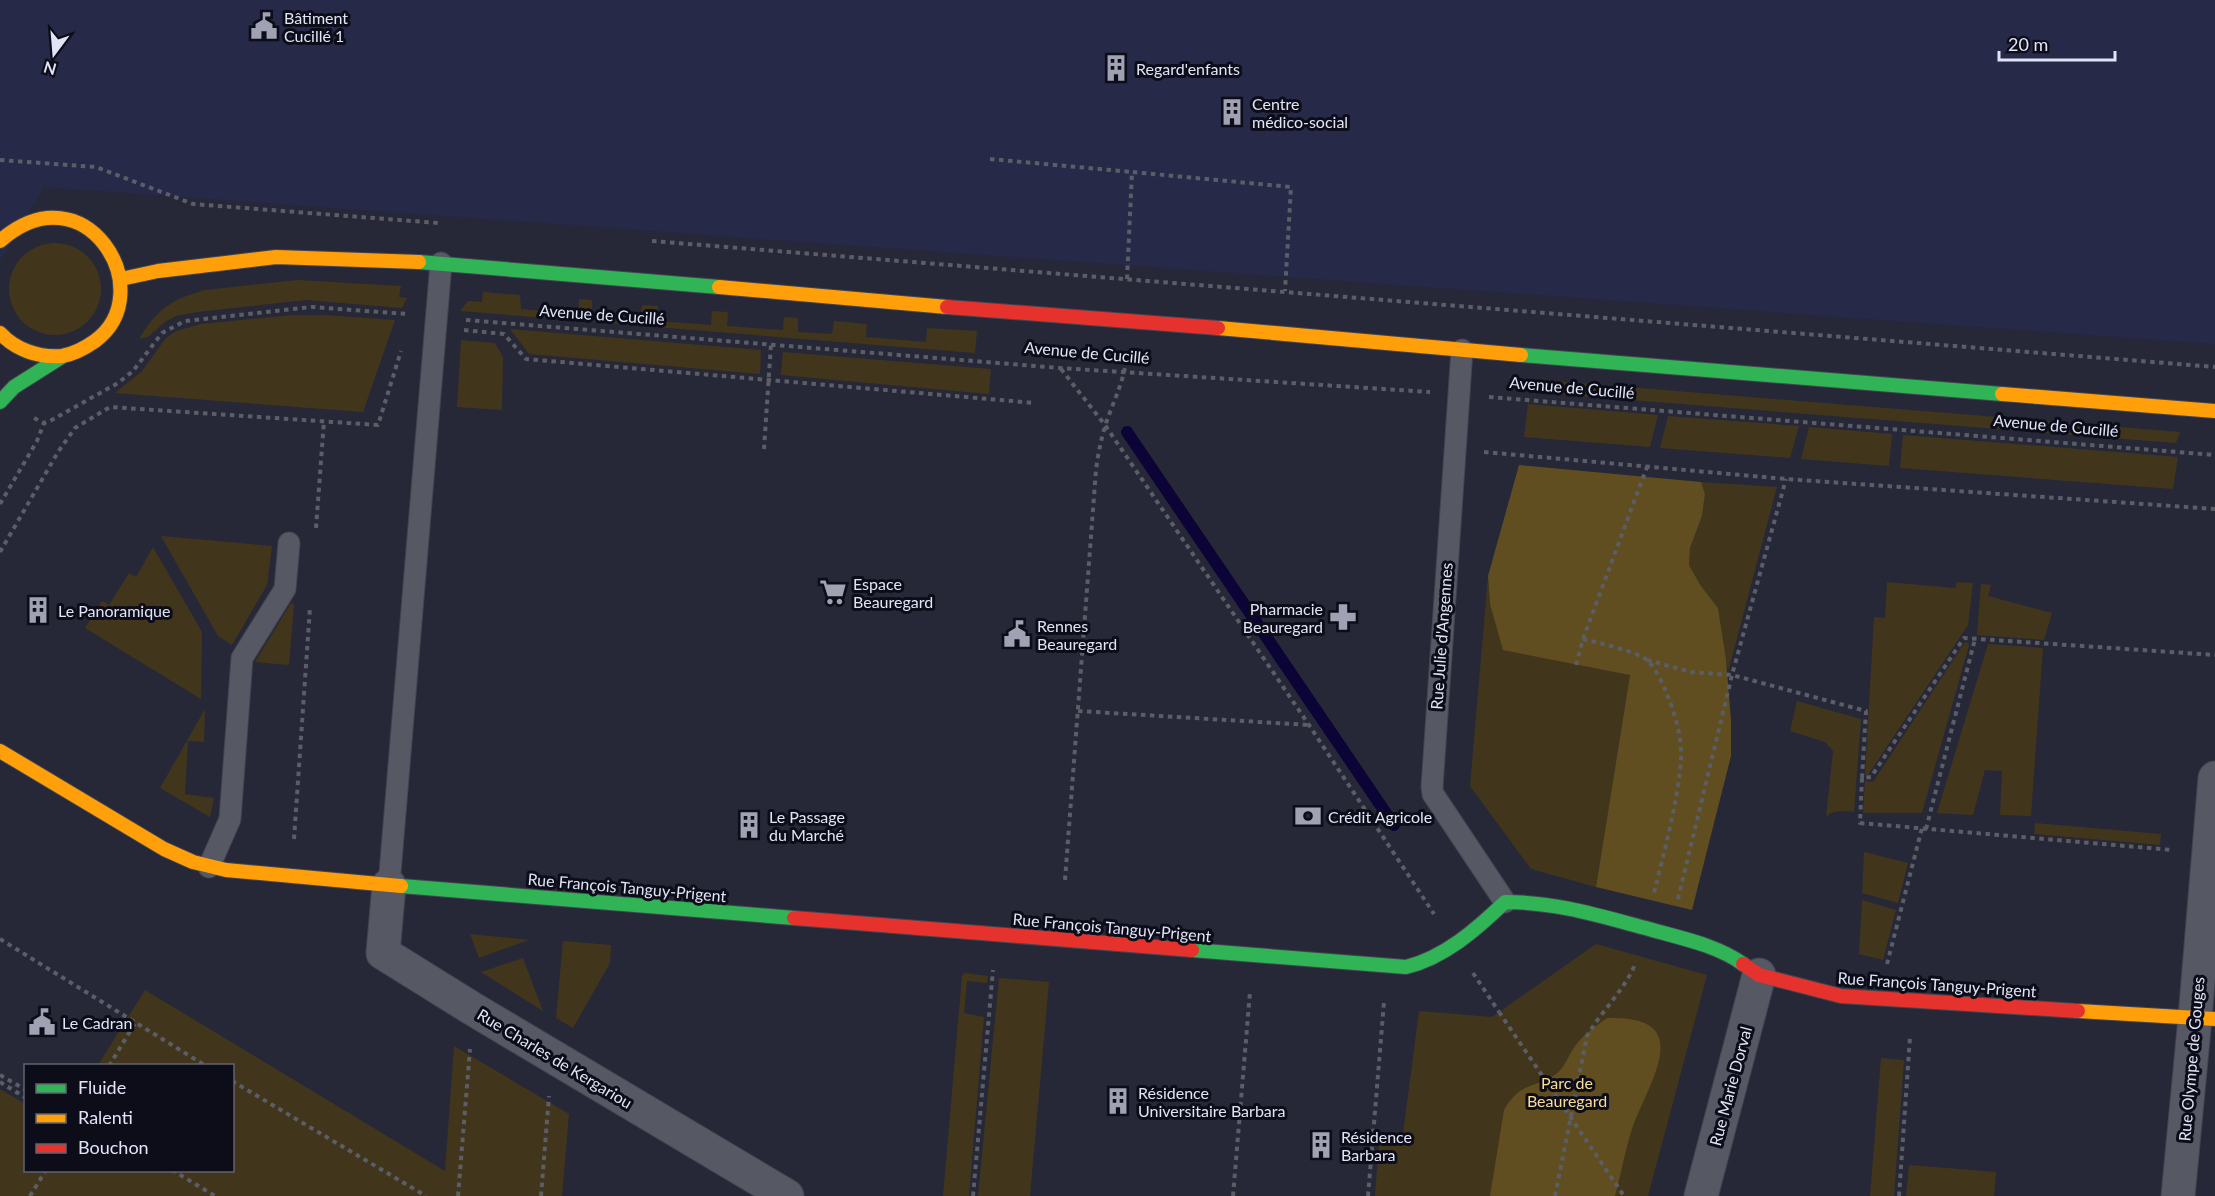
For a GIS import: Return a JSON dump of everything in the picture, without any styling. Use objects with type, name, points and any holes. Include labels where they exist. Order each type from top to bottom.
[{"type":"street","points":[[0,241],[7,228],[35,219],[58,218],[81,224],[100,237],[114,256],[121,279],[117,310],[101,337],[83,349],[63,356],[14,387],[1,400]]},
{"type":"street","name":"Avenue de Cucillé","points":[[121,279],[158,271],[276,257],[441,263],[993,311],[1131,320],[1462,350],[2215,411]]},
{"type":"street","points":[[0,333],[22,350],[42,356],[63,356]]},
{"type":"street","name":"Rue François Tanguy-Prigent","points":[[0,751],[178,857],[209,867],[389,885],[1253,955],[1417,966],[1480,925],[1505,902],[1550,904],[1670,935],[1731,955],[1759,975],[1841,996],[2205,1018]]},
{"type":"street","name":"Rue Olympe de Gouges","points":[[2178,1196],[2205,1018],[2209,853],[2215,778]]},
{"type":"street","name":"Rue Charles de Kergariou","points":[[389,885],[383,953],[787,1196]]},
{"type":"street","name":"Rue Marie Dorval","points":[[1701,1196],[1759,975]]},
{"type":"lane","points":[[389,885],[441,263]]},
{"type":"lane","name":"Rue Julie d'Angennes","points":[[1462,350],[1432,787],[1433,794],[1505,902]]},
{"type":"lane","points":[[209,867],[230,819],[242,658],[285,589],[289,543]]},
{"type":"path","points":[[990,159],[1292,187],[1285,291]]},
{"type":"path","points":[[0,160],[96,167],[193,204],[442,224]]},
{"type":"path","points":[[1131,320],[1132,291],[1127,279],[1132,172]]},
{"type":"path","points":[[644,241],[2215,367]]},
{"type":"path","name":"Avenue de Cucillé","points":[[44,423],[118,383],[133,371],[162,333],[185,321],[312,307],[436,322],[771,344],[1125,373],[1459,394],[2215,454]]},
{"type":"path","points":[[0,552],[58,452],[75,428],[110,407],[378,425],[409,325],[436,322],[504,334],[526,359],[1035,403]]},
{"type":"path","points":[[764,449],[771,344]]},
{"type":"path","points":[[1060,368],[1105,425],[1310,725],[1453,943],[1624,1196]]},
{"type":"path","points":[[1065,880],[1095,470],[1105,425],[1125,373]]},
{"type":"path","points":[[0,504],[37,441],[44,423],[1,400]]},
{"type":"path","points":[[316,529],[324,421]]},
{"type":"path","points":[[1455,449],[1786,479],[2215,509]]},
{"type":"path","points":[[1576,664],[1583,639],[1647,467]]},
{"type":"path","points":[[1670,935],[1732,675],[1786,479]]},
{"type":"path","points":[[292,876],[311,600]]},
{"type":"path","points":[[1862,778],[1871,777],[1964,638],[2215,655]]},
{"type":"path","points":[[1583,639],[1691,672],[1732,675],[1866,711],[1860,824],[2209,853]]},
{"type":"path","points":[[1886,968],[1975,639]]},
{"type":"path","points":[[1555,1196],[1587,1036],[1622,990],[1632,972],[1666,844],[1681,758],[1671,702],[1661,680],[1647,660]]},
{"type":"path","points":[[1078,711],[1310,725]]},
{"type":"path","points":[[973,1196],[996,934]]},
{"type":"path","points":[[0,939],[204,1064]]},
{"type":"path","points":[[1233,1196],[1253,955]]},
{"type":"path","points":[[1368,1196],[1387,965]]},
{"type":"path","points":[[1899,1196],[1911,1001]]},
{"type":"path","points":[[458,1196],[473,1009]]},
{"type":"path","points":[[110,1064],[135,1023]]},
{"type":"path","points":[[541,1196],[553,1057]]},
{"type":"path","points":[[0,1075],[24,1089]]},
{"type":"path","points":[[0,1082],[24,1097]]},
{"type":"path","points":[[234,1082],[426,1196]]},
{"type":"path","points":[[30,1196],[45,1172]]},
{"type":"path","points":[[175,1172],[214,1196]]},
{"type":"shaded area","points":[[0,0],[2215,0],[2215,344],[44,187],[0,261]]},
{"type":"green space","points":[[55,243],[72,247],[87,257],[97,272],[101,289],[97,306],[87,321],[72,331],[55,335],[38,331],[23,321],[13,306],[9,289],[13,272],[23,257],[38,247]]},
{"type":"green space","points":[[298,280],[401,286],[399,297],[407,298],[402,308],[306,300],[198,312],[176,316],[165,322],[148,337],[139,339],[152,320],[166,307],[193,293]]},
{"type":"green space","points":[[483,292],[520,295],[521,309],[578,314],[579,299],[592,300],[592,315],[640,319],[642,305],[658,306],[658,321],[711,325],[712,311],[728,312],[727,326],[783,330],[784,317],[798,318],[798,332],[832,334],[834,321],[867,324],[866,337],[926,342],[927,328],[977,331],[975,353],[460,311],[468,301],[482,302]]},
{"type":"green space","points":[[292,315],[395,320],[363,412],[115,393],[142,371],[166,338],[176,331],[201,324]]},
{"type":"green space","points":[[510,329],[761,350],[760,374],[529,354]]},
{"type":"green space","points":[[461,340],[495,343],[503,357],[502,410],[457,407]]},
{"type":"green space","points":[[783,352],[991,369],[989,394],[781,375]]},
{"type":"green space","points":[[1530,379],[2180,432],[2176,443],[1529,392]]},
{"type":"green space","points":[[1528,404],[1658,415],[1650,447],[1524,437]]},
{"type":"green space","points":[[1668,416],[1799,426],[1790,458],[1660,448]]},
{"type":"green space","points":[[1809,427],[1892,434],[1889,466],[1801,459]]},
{"type":"green space","points":[[1903,435],[2178,457],[2173,489],[1900,468]]},
{"type":"green space","points":[[1519,465],[1701,482],[1705,494],[1702,516],[1690,548],[1689,565],[1718,608],[1726,659],[1731,720],[1731,756],[1692,910],[1596,887],[1630,675],[1503,650],[1490,604],[1488,576]]},
{"type":"green space","points":[[1701,482],[1777,487],[1728,672],[1718,608],[1689,565],[1690,548],[1702,516],[1705,494]]},
{"type":"green space","points":[[161,536],[272,546],[267,585],[232,645],[218,636]]},
{"type":"green space","points":[[153,547],[202,632],[201,699],[85,628],[102,601],[109,605],[129,573],[136,577]]},
{"type":"green space","points":[[1488,576],[1490,604],[1630,675],[1596,887],[1531,869],[1470,786]]},
{"type":"green space","points":[[1887,582],[1955,588],[1957,582],[1973,583],[1968,625],[1868,775],[1865,775],[1874,617],[1885,618]]},
{"type":"green space","points":[[1981,584],[1991,585],[1988,596],[2052,613],[2044,640],[1977,635]]},
{"type":"green space","points":[[291,603],[294,605],[289,665],[255,662]]},
{"type":"green space","points":[[1965,642],[1969,645],[1922,813],[1863,813],[1865,781],[1873,782]]},
{"type":"green space","points":[[1988,644],[2043,648],[2031,816],[2000,815],[2002,771],[1985,770],[1973,815],[1937,813]]},
{"type":"green space","points":[[1797,701],[1861,719],[1854,812],[1836,812],[1826,817],[1833,751],[1825,742],[1790,731]]},
{"type":"green space","points":[[205,709],[204,742],[188,741],[185,794],[214,798],[210,817],[160,788]]},
{"type":"green space","points":[[2035,823],[2161,834],[2160,845],[2034,834]]},
{"type":"green space","points":[[1864,852],[1908,863],[1898,903],[1862,893]]},
{"type":"green space","points":[[1862,900],[1896,910],[1883,960],[1859,954]]},
{"type":"green space","points":[[470,934],[529,940],[479,958]]},
{"type":"green space","points":[[563,941],[611,945],[610,963],[573,1028],[556,1018]]},
{"type":"green space","name":"Parc de Beauregard","points":[[1596,944],[1707,975],[1648,1196],[1375,1196],[1379,1140],[1402,1141],[1419,1011],[1492,1017]]},
{"type":"green space","points":[[523,958],[543,1011],[481,972]]},
{"type":"green space","points":[[965,973],[988,976],[987,983],[967,981],[964,1013],[984,1017],[969,1196],[943,1196],[962,976]]},
{"type":"green space","points":[[999,978],[1049,982],[1030,1196],[978,1196]]},
{"type":"green space","points":[[145,990],[445,1171],[454,1046],[569,1114],[562,1196],[0,1196],[0,1089],[24,1103],[24,1172],[234,1172],[234,1064],[99,1064]]},
{"type":"green space","points":[[1607,1018],[1635,1020],[1652,1027],[1660,1039],[1660,1055],[1632,1129],[1615,1196],[1490,1196],[1504,1110],[1509,1102],[1520,1091],[1557,1073],[1578,1042]]},
{"type":"green space","points":[[1881,1058],[1904,1060],[1894,1196],[1870,1196]]},
{"type":"green space","points":[[1909,1165],[1996,1172],[1994,1196],[1906,1196]]},
{"type":"waterway","points":[[1127,432],[1394,825]]},
{"type":"traffic: fast","points":[[419,262],[719,287]]},
{"type":"traffic: fast","points":[[1521,355],[2002,394]]},
{"type":"traffic: fast","points":[[0,402],[14,387],[63,356]]},
{"type":"traffic: fast","points":[[401,886],[794,918]]},
{"type":"traffic: fast","points":[[1192,950],[1406,967],[1447,950],[1505,902],[1542,904],[1613,919],[1698,943],[1733,957],[1743,964]]},
{"type":"traffic: slow","points":[[0,241],[31,222],[60,218],[85,227],[104,244],[117,268],[120,294],[114,320],[95,341],[71,354],[45,356],[28,352],[13,344],[0,333]]},
{"type":"traffic: slow","points":[[121,279],[158,271],[276,257],[419,262]]},
{"type":"traffic: slow","points":[[719,287],[947,307]]},
{"type":"traffic: slow","points":[[1218,328],[1521,355]]},
{"type":"traffic: slow","points":[[2002,394],[2215,411]]},
{"type":"traffic: slow","points":[[0,751],[164,849],[193,862],[226,870],[401,886]]},
{"type":"traffic: slow","points":[[2078,1011],[2215,1019]]},
{"type":"traffic: jam","points":[[947,307],[1218,328]]},
{"type":"traffic: jam","points":[[794,918],[1192,950]]},
{"type":"traffic: jam","points":[[1743,964],[1759,975],[1841,996],[2078,1011]]},
{"type":"place","name":"Bâtiment Cucillé 1","points":[[264,26]]},
{"type":"place","name":"Regard'enfants","points":[[1116,68]]},
{"type":"place","name":"Centre médico-social","points":[[1232,112]]},
{"type":"place","name":"Espace Beauregard","points":[[833,592]]},
{"type":"place","name":"Le Panoramique","points":[[38,610]]},
{"type":"place","name":"Pharmacie Beauregard","points":[[1343,617]]},
{"type":"place","name":"Rennes Beauregard","points":[[1017,634]]},
{"type":"place","name":"Crédit Agricole","points":[[1308,816]]},
{"type":"place","name":"Le Passage du Marché","points":[[749,825]]},
{"type":"place","name":"Le Cadran","points":[[42,1022]]},
{"type":"place","name":"Résidence Universitaire Barbara","points":[[1118,1101]]},
{"type":"place","name":"Résidence Barbara","points":[[1321,1145]]}]
